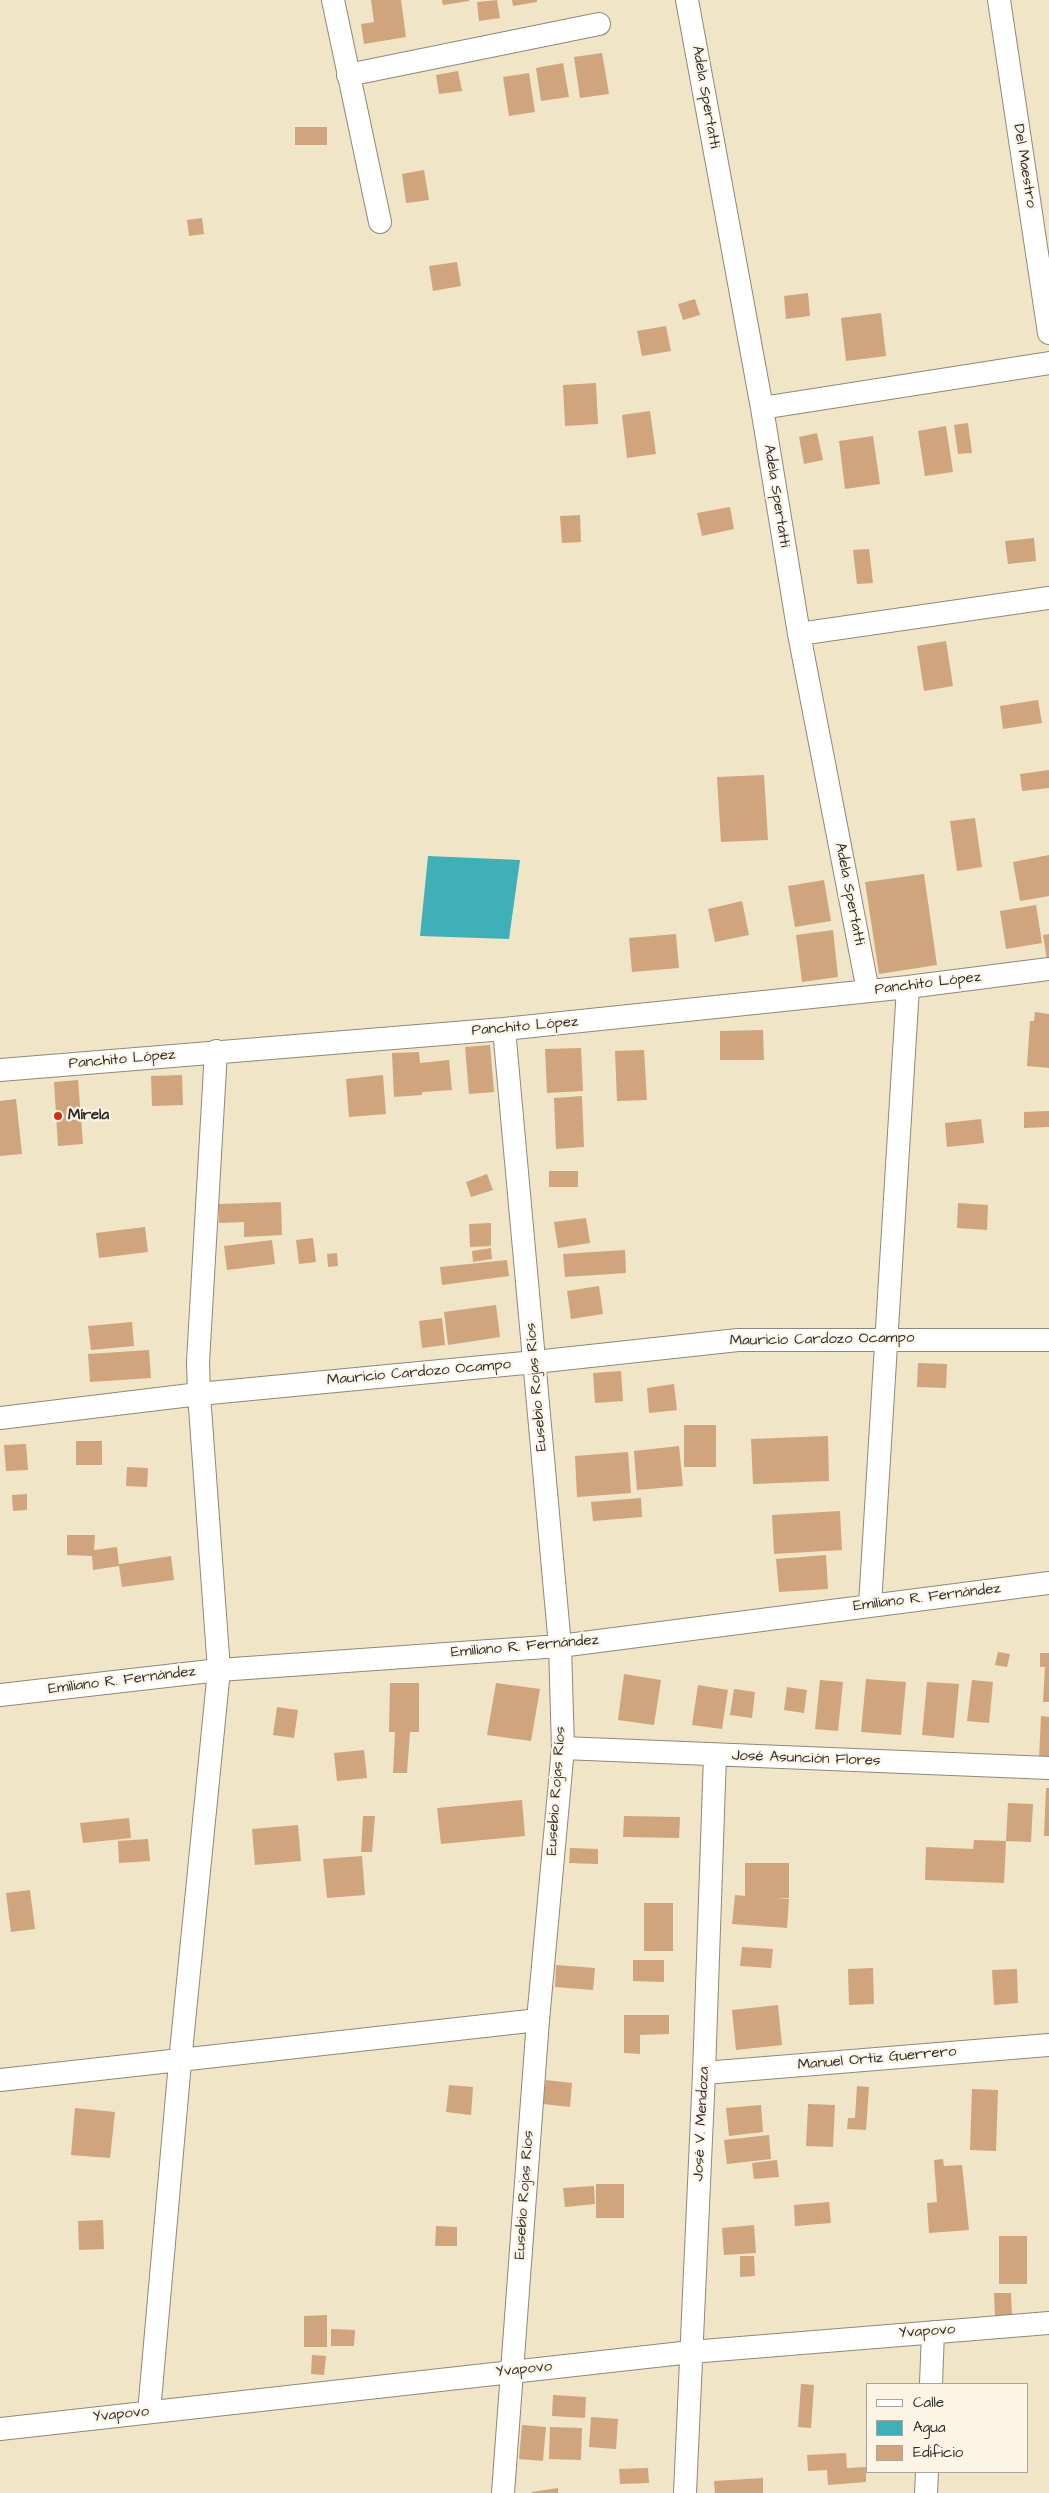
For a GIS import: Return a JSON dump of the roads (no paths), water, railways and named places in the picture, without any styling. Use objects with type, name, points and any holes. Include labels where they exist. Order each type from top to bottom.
[{"type":"street","points":[[333,0],[380,222]]},
{"type":"street","name":"Adela Spertatti","points":[[687,0],[762,408],[799,634],[868,991]]},
{"type":"street","name":"Del Maestro","points":[[999,0],[1049,333]]},
{"type":"street","points":[[348,76],[598,24]]},
{"type":"street","points":[[762,408],[1049,362]]},
{"type":"street","points":[[799,634],[1049,598]]},
{"type":"street","name":"Panchito López","points":[[0,1070],[216,1051],[504,1030],[908,987],[1049,969]]},
{"type":"street","points":[[870,1605],[908,987]]},
{"type":"street","name":"Eusebio Rojas Ríos","points":[[503,2493],[538,2020],[563,1748],[560,1646],[504,1030]]},
{"type":"street","points":[[149,2412],[180,2062],[219,1670],[198,1362],[216,1051]]},
{"type":"street","name":"Mauricio Cardozo Ocampo","points":[[0,1418],[199,1394],[535,1362],[738,1340],[885,1338],[1049,1340]]},
{"type":"street","name":"Emiliano R. Fernández","points":[[0,1695],[219,1670],[560,1646],[1049,1583]]},
{"type":"street","name":"José Asunción Flores","points":[[563,1748],[715,1756],[1049,1768]]},
{"type":"street","name":"José V. Mendoza","points":[[685,2493],[704,2073],[715,1756]]},
{"type":"street","points":[[0,2080],[180,2062],[538,2020]]},
{"type":"street","name":"Manuel Ortiz Guerrero","points":[[704,2073],[1049,2046]]},
{"type":"street","name":"Yvapovo","points":[[0,2429],[691,2352],[1049,2323]]},
{"type":"street","points":[[931,2383],[933,2332]]},
{"type":"street","points":[[926,2493],[927,2473]]},
{"type":"water","points":[[428,856],[520,860],[509,939],[420,936]]},
{"type":"place","name":"Mírela","points":[[58,1116]]}]
